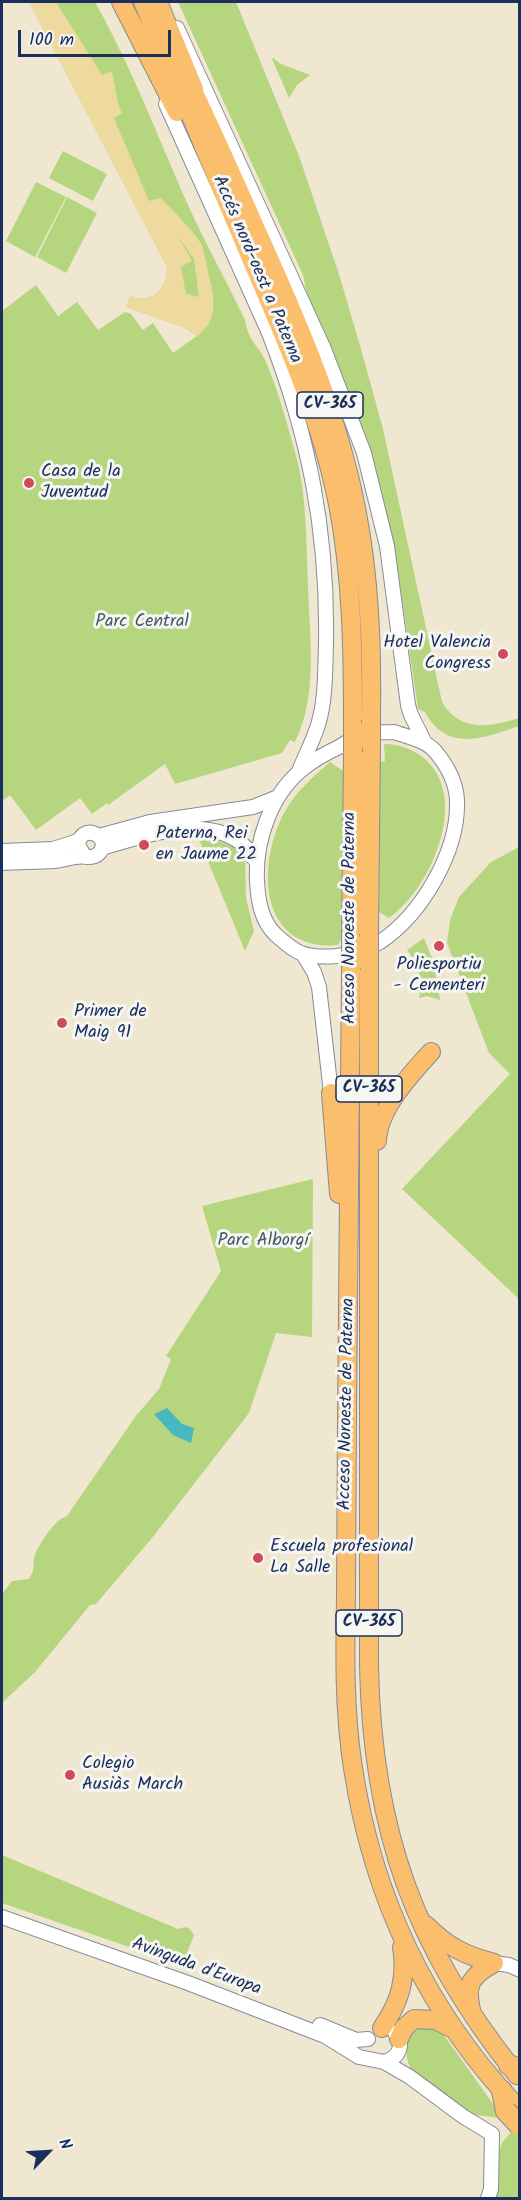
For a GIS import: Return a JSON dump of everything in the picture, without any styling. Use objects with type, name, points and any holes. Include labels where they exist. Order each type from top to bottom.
[{"type":"main road","points":[[120,2],[183,123],[274,314]]},
{"type":"main road","name":"Accés nord-oest a Paterna","points":[[143,2],[295,363],[318,426],[338,503],[344,541],[350,605],[353,725]]},
{"type":"main road","name":"Accés nord-oest a Paterna","points":[[151,2],[204,113],[307,344],[339,437],[357,508],[367,584],[371,655],[371,720]]},
{"type":"main road","points":[[158,2],[204,113]]},
{"type":"main road","name":"Acceso Noroeste de Paterna","points":[[371,720],[370,1715],[380,1795],[401,1873],[418,1917],[454,1988],[472,2015],[516,2070]]},
{"type":"main road","name":"Acceso Noroeste de Paterna","points":[[353,725],[345,1668],[352,1765],[376,1872],[400,1933],[419,1971],[454,2030],[514,2111]]},
{"type":"main road","points":[[369,1211],[377,1189],[378,1135],[382,1117],[431,1052]]},
{"type":"main road","points":[[331,1094],[341,1234],[342,1332],[348,1360]]},
{"type":"main road","points":[[418,1917],[455,1950],[494,1963]]},
{"type":"main road","points":[[375,2033],[394,2010],[402,1989],[404,1977],[400,1933]]},
{"type":"main road","points":[[472,2015],[468,1998],[469,1987],[474,1976],[494,1963]]},
{"type":"main road","points":[[399,2045],[404,2028],[414,2019],[435,2020],[454,2030]]},
{"type":"street","points":[[120,2],[269,333],[283,369],[309,455],[323,556],[326,657],[318,725],[299,771],[278,797],[262,832],[256,861],[258,898],[264,919],[274,933],[292,948],[303,954],[327,957],[355,954],[378,943],[411,914],[426,895],[445,859],[454,828],[457,799],[450,772],[434,750],[425,743],[394,732],[362,734],[299,771]]},
{"type":"street","points":[[165,2],[324,349],[364,453],[387,546],[408,705],[425,743]]},
{"type":"street","points":[[100,842],[150,822],[253,807],[278,797]]},
{"type":"street","points":[[2,851],[53,849],[78,841],[87,833],[100,842],[153,832],[188,829],[225,835],[242,843],[256,861]]},
{"type":"street","points":[[78,841],[79,849],[84,855]]},
{"type":"street","points":[[2,863],[56,861],[84,855],[96,856],[100,842]]},
{"type":"street","points":[[303,954],[314,972],[319,987],[331,1094]]},
{"type":"street","name":"Avinguda d'Europa","points":[[2,1911],[206,1980],[356,2040],[375,2033]]},
{"type":"street","name":"Avinguda d'Europa","points":[[2,1917],[188,1983],[325,2036],[359,2057],[379,2060],[410,2077],[464,2117],[492,2134]]},
{"type":"street","points":[[494,1963],[509,1965],[519,1970]]},
{"type":"street","points":[[399,2045],[393,2059],[379,2060],[368,2052],[375,2033],[392,2030],[399,2045],[410,2077]]},
{"type":"street","points":[[488,2199],[491,2190],[492,2134],[514,2111]]},
{"type":"green space","name":"Parc Central","points":[[29,2],[95,2],[147,109],[194,218],[245,320],[249,334],[262,354],[278,393],[302,484],[311,644],[310,684],[302,723],[295,742],[290,740],[282,753],[175,784],[165,764],[92,814],[80,798],[36,830],[10,795],[2,801],[2,311],[36,285],[58,316],[77,302],[98,330],[125,312],[131,314],[143,330],[153,323],[173,353],[197,336],[183,327],[126,307],[130,296],[145,298],[157,293],[164,282],[167,267]]},
{"type":"green space","points":[[178,2],[236,2],[299,156],[338,271],[383,429],[442,702],[458,719],[467,723],[497,724],[519,718],[519,726],[480,738],[455,738],[444,733],[434,725],[425,712],[418,709],[397,564],[371,451],[308,299],[303,275]]},
{"type":"green space","points":[[272,59],[281,64],[310,75],[297,85],[289,98]]},
{"type":"green space","points":[[63,151],[107,174],[93,201],[49,178]]},
{"type":"green space","points":[[36,182],[66,197],[35,257],[6,241]]},
{"type":"green space","points":[[67,197],[97,213],[66,273],[37,257]]},
{"type":"green space","points":[[384,744],[407,748],[426,760],[439,777],[445,798],[444,820],[439,843],[430,866],[404,905],[389,918],[379,912],[380,762],[385,761]]},
{"type":"green space","points":[[330,762],[343,771],[344,933],[338,945],[312,944],[292,935],[279,920],[271,902],[268,880],[275,834],[288,805]]},
{"type":"green space","points":[[198,837],[223,842],[245,856],[246,898],[254,931],[245,951]]},
{"type":"green space","points":[[519,847],[519,1299],[402,1189],[510,1074],[489,1053],[447,943],[450,920],[459,897],[491,862]]},
{"type":"green space","points":[[424,938],[434,963],[440,1000],[427,996],[419,998],[419,972],[407,950]]},
{"type":"green space","name":"Parc Alborgí","points":[[313,1179],[312,1337],[276,1333],[249,1413],[152,1538],[96,1604],[90,1605],[35,1672],[2,1703],[2,1594],[12,1581],[29,1579],[33,1571],[36,1552],[45,1537],[53,1526],[67,1516],[135,1417],[159,1389],[171,1359],[166,1356],[221,1271],[202,1206]]},
{"type":"green space","points":[[2,1855],[178,1929],[185,1927],[190,1929],[194,1935],[183,1963],[178,1964],[2,1903]]},
{"type":"green space","points":[[418,2024],[441,2031],[503,2118],[474,2115],[412,2071],[406,2052],[408,2040]]},
{"type":"green space","points":[[514,2128],[519,2134],[519,2198],[494,2198],[498,2155],[502,2143]]},
{"type":"sand","points":[[29,2],[56,2],[102,75],[112,71],[118,104],[122,113],[114,118],[149,201],[161,198],[201,244],[212,289],[213,307],[209,322],[197,336],[183,327],[126,307],[130,296],[145,298],[157,293],[164,282],[167,267]],"holes":[[[177,235],[194,259],[199,297],[186,294],[181,267],[192,261]]]},
{"type":"water","points":[[167,1408],[182,1424],[194,1428],[191,1443],[173,1435],[154,1414]]},
{"type":"place","name":"Casa de la Juventud","points":[[29,483]]},
{"type":"place","name":"Hotel Valencia Congress","points":[[503,654]]},
{"type":"place","name":"Paterna, Rei en Jaume 22","points":[[144,845]]},
{"type":"place","name":"Poliesportiu - Cementeri","points":[[439,946]]},
{"type":"place","name":"Primer de Maig 91","points":[[62,1023]]},
{"type":"place","name":"Escuela profesional La Salle","points":[[258,1558]]},
{"type":"place","name":"Colegio Ausiàs March","points":[[70,1775]]}]
